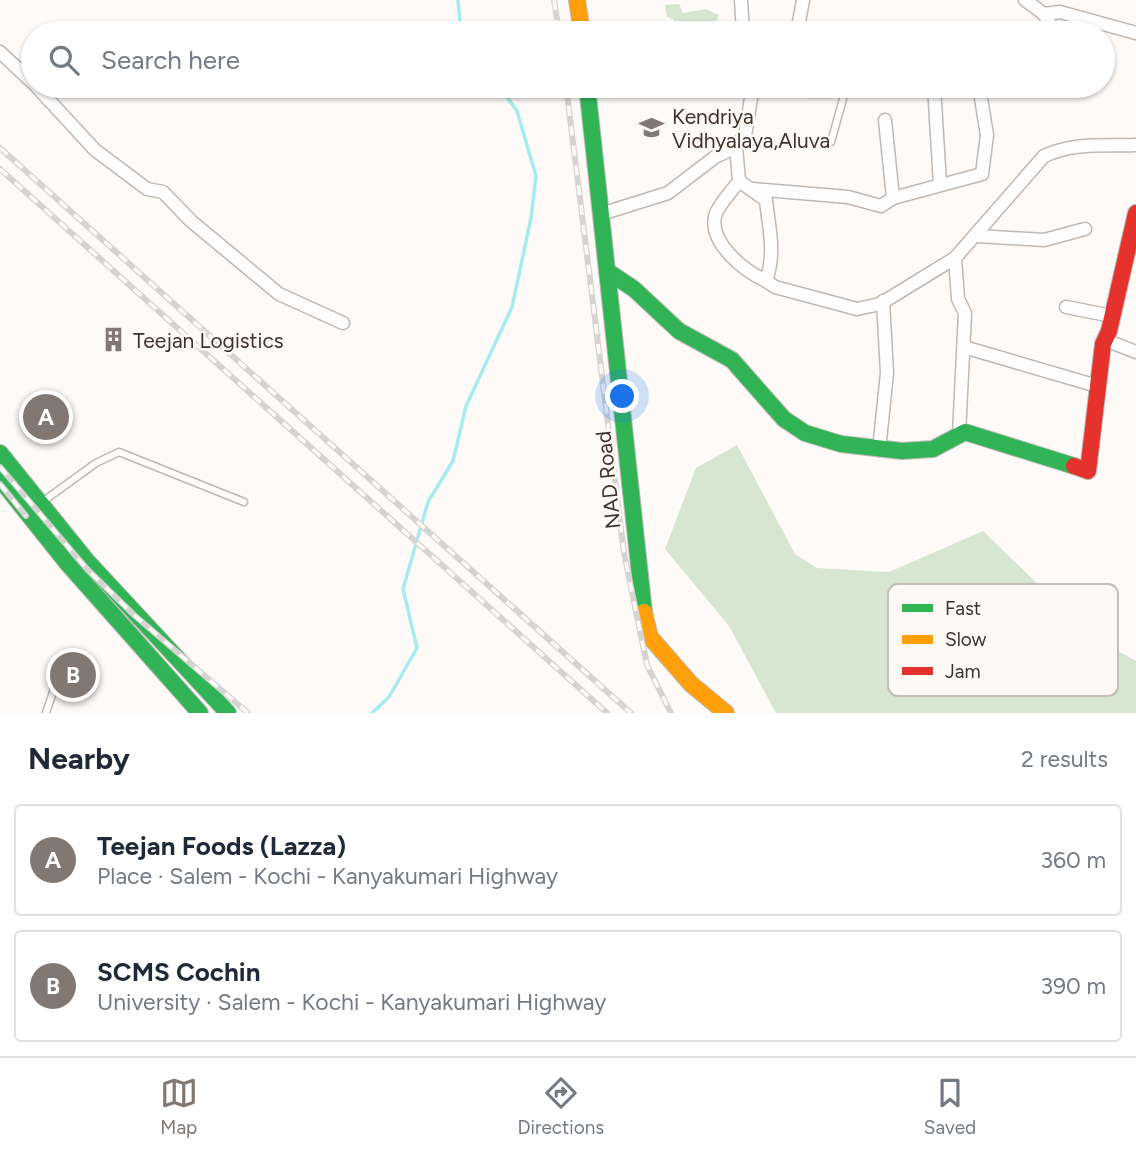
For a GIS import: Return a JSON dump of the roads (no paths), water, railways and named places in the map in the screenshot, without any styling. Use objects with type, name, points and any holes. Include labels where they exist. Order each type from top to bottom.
[{"type":"main road","points":[[577,0],[580,21]]},
{"type":"main road","name":"NAD Road","points":[[588,98],[640,594],[650,637],[691,684],[726,713]]},
{"type":"main road","points":[[607,271],[638,290],[688,338],[734,361],[754,387],[794,426],[814,437],[879,450],[936,449],[965,432],[1088,471],[1105,340],[1136,213]]},
{"type":"main road","points":[[0,453],[87,561],[228,713]]},
{"type":"main road","points":[[0,479],[66,564],[200,713]]},
{"type":"street","points":[[741,0],[742,21]]},
{"type":"street","points":[[799,21],[803,0]]},
{"type":"street","points":[[1025,0],[1044,14],[1048,21]]},
{"type":"street","points":[[1044,14],[1060,12],[1093,21]]},
{"type":"street","points":[[1115,27],[1136,33]]},
{"type":"street","points":[[0,52],[21,71]]},
{"type":"street","points":[[48,98],[95,150],[147,189],[163,192],[191,221],[279,294],[343,323]]},
{"type":"street","points":[[601,214],[668,193],[684,178],[736,146],[745,136],[751,98]]},
{"type":"street","points":[[935,98],[940,184]]},
{"type":"street","points":[[753,189],[848,197],[881,206],[893,198],[982,174],[985,170],[987,135],[981,98]]},
{"type":"street","points":[[885,120],[893,198]]},
{"type":"street","points":[[736,146],[739,181],[716,215],[717,235],[743,267],[775,287],[857,309],[883,301],[955,258],[977,236],[1044,156],[1063,148],[1081,145],[1136,145]]},
{"type":"street","points":[[739,181],[766,200],[774,239],[772,263],[766,281]]},
{"type":"street","points":[[977,236],[1044,240],[1085,229]]},
{"type":"street","points":[[955,258],[958,299],[965,313],[959,434]]},
{"type":"street","points":[[879,450],[887,373],[883,301]]},
{"type":"street","points":[[1066,307],[1112,316]]},
{"type":"street","points":[[1105,340],[1136,352]]},
{"type":"street","points":[[964,347],[1097,386]]},
{"type":"lane","points":[[831,142],[844,98]]},
{"type":"lane","points":[[40,503],[96,463],[119,452],[244,502]]},
{"type":"lane","points":[[46,713],[64,659]]},
{"type":"waterway","points":[[458,0],[460,21]]},
{"type":"waterway","points":[[372,713],[389,697],[417,648],[403,589],[428,502],[453,461],[466,406],[512,307],[531,218],[536,176],[517,111],[508,98]]},
{"type":"railway","points":[[554,0],[557,21]]},
{"type":"railway","points":[[567,98],[624,553],[647,665],[671,713]]},
{"type":"railway","points":[[0,148],[631,713]]},
{"type":"railway","points":[[0,169],[607,713]]},
{"type":"railway","points":[[0,467],[87,569],[134,615],[248,713]]},
{"type":"railway","points":[[0,484],[26,516]]},
{"type":"place","name":"Kendriya Vidhyalaya,Aluva","points":[[652,128]]},
{"type":"place","name":"Teejan Logistics","points":[[113,340]]},
{"type":"place","name":"Teejan Foods (Lazza)","points":[[46,417]]},
{"type":"place","name":"SCMS Cochin","points":[[73,675]]}]
